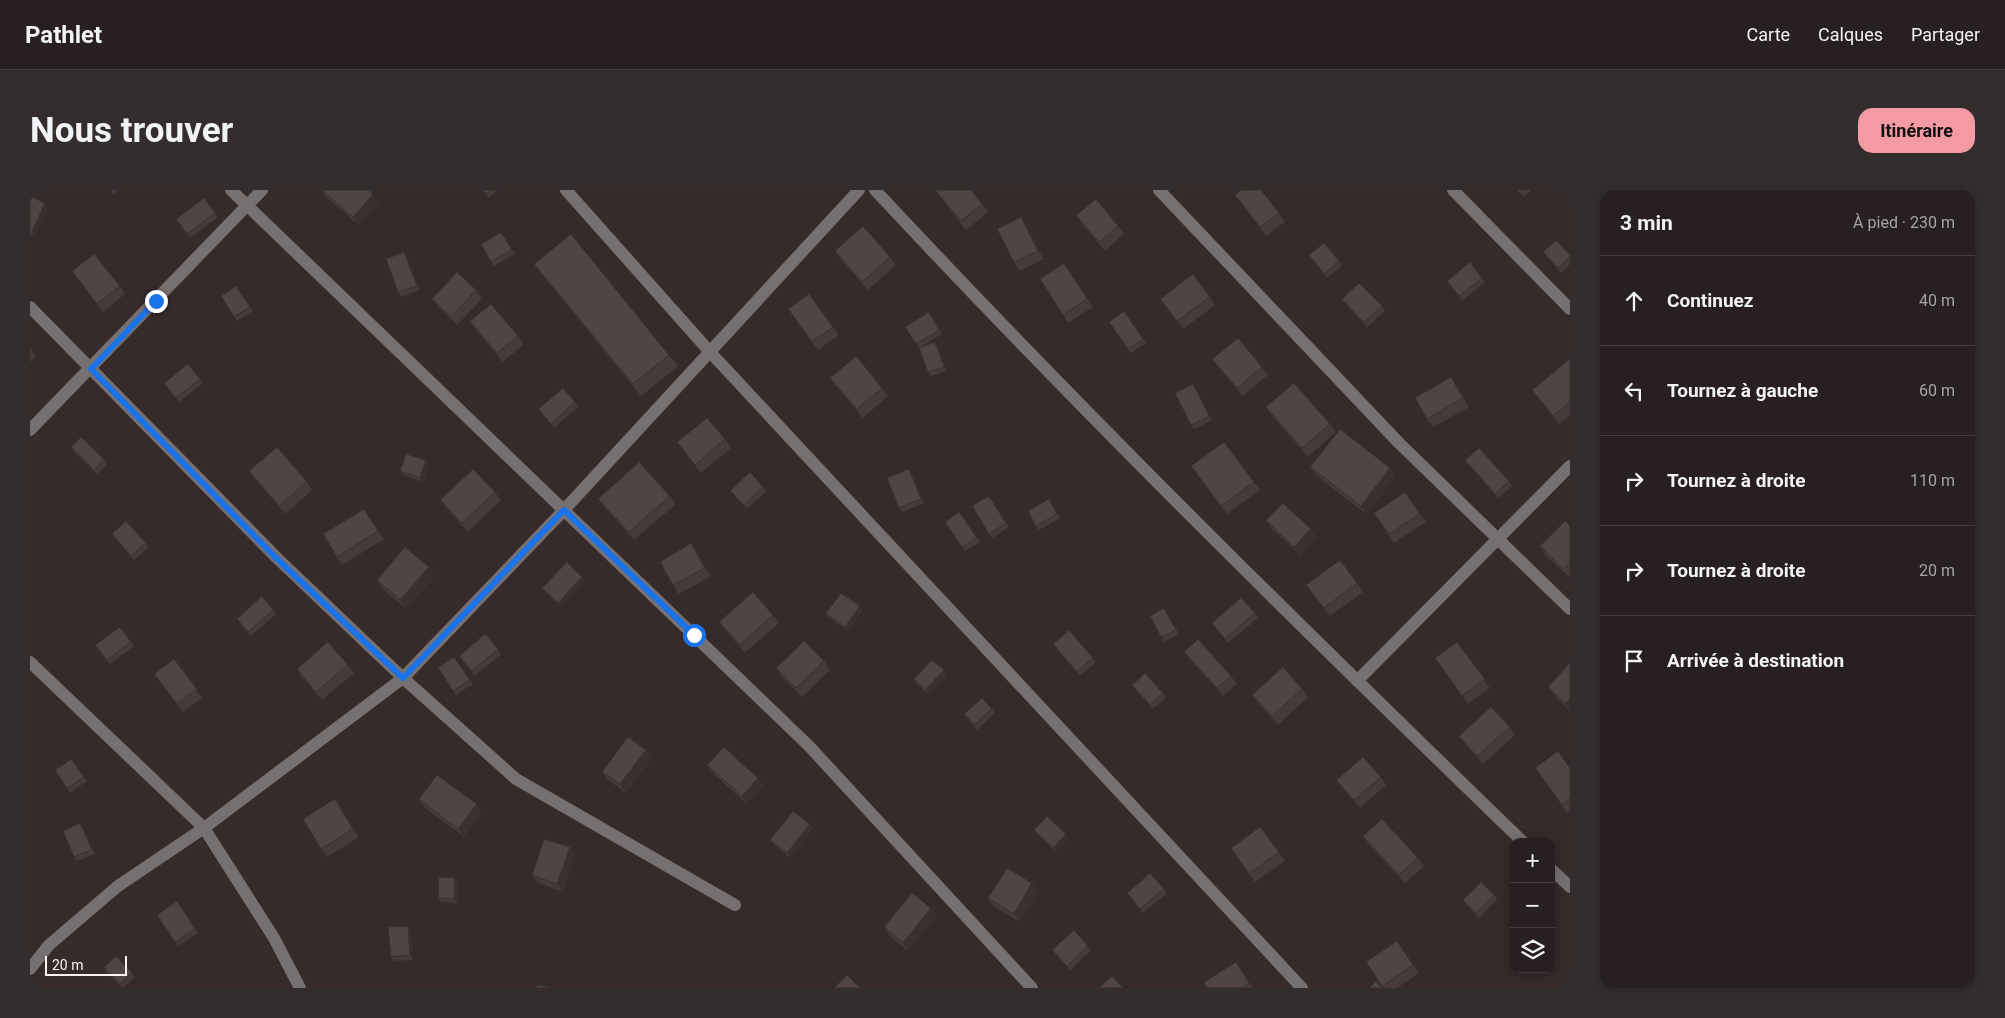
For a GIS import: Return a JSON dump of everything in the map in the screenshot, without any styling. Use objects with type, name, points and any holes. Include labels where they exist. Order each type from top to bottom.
[{"type":"street","points":[[231,190],[809,746],[1032,988]]},
{"type":"street","points":[[30,430],[262,190]]},
{"type":"street","points":[[566,190],[710,352],[1302,988]]},
{"type":"street","points":[[30,969],[49,945],[118,886],[204,828],[403,678],[564,510],[859,190]]},
{"type":"street","points":[[875,190],[978,300],[1357,681],[1519,838]]},
{"type":"street","points":[[1159,190],[1399,443],[1570,609]]},
{"type":"street","points":[[1453,190],[1570,308]]},
{"type":"street","points":[[30,307],[276,558],[403,678],[516,779],[735,905]]},
{"type":"street","points":[[1357,681],[1570,466]]},
{"type":"street","points":[[31,666],[204,828],[274,938],[300,988]]},
{"type":"street","points":[[1555,873],[1570,887]]},
{"type":"building","points":[[322,190],[368,190],[373,194],[353,217]]},
{"type":"building","points":[[935,190],[971,190],[982,204],[961,221]]},
{"type":"building","points":[[1241,190],[1261,190],[1279,213],[1260,227],[1235,195]]},
{"type":"building","points":[[30,196],[45,203],[32,232],[30,231]]},
{"type":"building","points":[[204,198],[215,213],[187,234],[176,219]]},
{"type":"building","points":[[1096,199],[1118,226],[1099,242],[1076,215]]},
{"type":"building","points":[[1021,217],[1038,251],[1014,262],[997,229]]},
{"type":"building","points":[[863,226],[890,257],[862,282],[835,251]]},
{"type":"building","points":[[501,232],[512,250],[491,262],[481,244]]},
{"type":"building","points":[[571,234],[669,355],[633,384],[534,264]]},
{"type":"building","points":[[1556,240],[1570,255],[1558,268],[1543,252]]},
{"type":"building","points":[[1324,243],[1339,261],[1324,274],[1309,255]]},
{"type":"building","points":[[404,252],[417,286],[398,292],[386,259]]},
{"type":"building","points":[[94,254],[120,286],[97,304],[72,271]]},
{"type":"building","points":[[1470,262],[1482,278],[1459,296],[1447,281]]},
{"type":"building","points":[[1064,263],[1087,299],[1063,315],[1040,279]]},
{"type":"building","points":[[457,272],[476,290],[451,317],[432,299]]},
{"type":"building","points":[[1193,274],[1210,297],[1177,321],[1160,299]]},
{"type":"building","points":[[1359,283],[1382,306],[1364,322],[1342,299]]},
{"type":"building","points":[[236,286],[250,307],[234,317],[221,296]]},
{"type":"building","points":[[809,294],[833,327],[812,342],[788,309]]},
{"type":"building","points":[[491,304],[518,336],[497,353],[470,321]]},
{"type":"building","points":[[1124,311],[1143,339],[1128,349],[1109,322]]},
{"type":"building","points":[[929,312],[939,330],[916,344],[905,327]]},
{"type":"building","points":[[1238,338],[1262,367],[1237,388],[1212,359]]},
{"type":"building","points":[[935,342],[944,367],[928,372],[919,348]]},
{"type":"building","points":[[856,356],[882,388],[857,409],[830,378]]},
{"type":"building","points":[[1570,359],[1570,402],[1553,416],[1532,390]]},
{"type":"building","points":[[188,364],[200,379],[176,398],[164,383]]},
{"type":"building","points":[[1451,377],[1463,398],[1427,419],[1415,398]]},
{"type":"building","points":[[1294,383],[1330,424],[1302,448],[1266,407]]},
{"type":"building","points":[[1193,384],[1209,416],[1191,425],[1175,393]]},
{"type":"building","points":[[563,388],[575,402],[551,424],[538,409]]},
{"type":"building","points":[[707,418],[725,439],[695,465],[677,442]]},
{"type":"building","points":[[1340,429],[1390,468],[1361,506],[1310,467]]},
{"type":"building","points":[[81,437],[104,459],[94,470],[71,447]]},
{"type":"building","points":[[1224,442],[1254,482],[1221,506],[1191,466]]},
{"type":"building","points":[[277,447],[307,482],[279,506],[249,471]]},
{"type":"building","points":[[1479,448],[1509,481],[1495,494],[1465,460]]},
{"type":"building","points":[[406,454],[426,460],[420,478],[400,471]]},
{"type":"building","points":[[639,462],[670,496],[629,532],[598,499]]},
{"type":"building","points":[[473,469],[495,492],[462,523],[440,500]]},
{"type":"building","points":[[909,469],[921,499],[899,508],[887,478]]},
{"type":"building","points":[[750,472],[763,487],[744,505],[730,491]]},
{"type":"building","points":[[1405,492],[1420,514],[1389,534],[1374,513]]},
{"type":"building","points":[[989,496],[1006,523],[989,534],[972,506]]},
{"type":"building","points":[[1049,499],[1057,514],[1036,526],[1028,511]]},
{"type":"building","points":[[1283,503],[1311,529],[1294,547],[1266,520]]},
{"type":"building","points":[[364,509],[378,531],[337,557],[323,534]]},
{"type":"building","points":[[959,512],[977,538],[962,547],[945,522]]},
{"type":"building","points":[[126,521],[146,543],[131,556],[112,534]]},
{"type":"building","points":[[1565,521],[1570,526],[1570,562],[1563,569],[1540,546]]},
{"type":"building","points":[[691,543],[705,568],[673,585],[660,562]]},
{"type":"building","points":[[405,547],[429,567],[400,600],[377,580]]},
{"type":"building","points":[[1340,560],[1357,583],[1324,608],[1306,585]]},
{"type":"building","points":[[567,562],[582,577],[558,603],[542,588]]},
{"type":"building","points":[[753,592],[773,615],[740,645],[719,622]]},
{"type":"building","points":[[841,593],[860,606],[845,627],[826,613]]},
{"type":"building","points":[[262,596],[273,610],[248,632],[237,619]]},
{"type":"building","points":[[1241,598],[1255,613],[1225,639],[1212,623]]},
{"type":"building","points":[[1164,608],[1176,630],[1161,637],[1150,616]]},
{"type":"building","points":[[120,627],[131,642],[107,660],[95,645]]},
{"type":"building","points":[[1069,630],[1093,658],[1077,672],[1053,644]]},
{"type":"building","points":[[485,634],[498,649],[472,671],[459,656]]},
{"type":"building","points":[[1198,639],[1231,676],[1217,688],[1184,652]]},
{"type":"building","points":[[804,641],[824,661],[796,688],[776,668]]},
{"type":"building","points":[[328,642],[348,665],[316,692],[297,669]]},
{"type":"building","points":[[1457,642],[1485,679],[1462,696],[1435,658]]},
{"type":"building","points":[[454,657],[470,680],[453,691],[438,667]]},
{"type":"building","points":[[174,659],[197,689],[177,704],[154,674]]},
{"type":"building","points":[[932,660],[944,670],[925,690],[914,679]]},
{"type":"building","points":[[1570,663],[1570,698],[1565,703],[1548,687]]},
{"type":"building","points":[[1283,667],[1302,689],[1272,716],[1252,695]]},
{"type":"building","points":[[1145,673],[1163,693],[1150,705],[1132,685]]},
{"type":"building","points":[[982,698],[992,709],[974,725],[964,714]]},
{"type":"building","points":[[1491,707],[1510,727],[1477,756],[1459,736]]},
{"type":"building","points":[[628,737],[646,750],[620,784],[602,772]]},
{"type":"building","points":[[724,747],[758,778],[742,796],[707,765]]},
{"type":"building","points":[[1558,751],[1570,768],[1570,798],[1562,805],[1535,768]]},
{"type":"building","points":[[1363,757],[1381,777],[1354,800],[1336,780]]},
{"type":"building","points":[[71,759],[84,777],[67,788],[55,770]]},
{"type":"building","points":[[437,775],[477,804],[458,829],[419,799]]},
{"type":"building","points":[[335,799],[353,829],[321,849],[303,819]]},
{"type":"building","points":[[793,811],[810,824],[787,853],[770,840]]},
{"type":"building","points":[[1047,816],[1066,834],[1053,848],[1034,830]]},
{"type":"building","points":[[1382,819],[1418,858],[1399,875],[1363,836]]},
{"type":"building","points":[[80,823],[92,849],[74,857],[63,831]]},
{"type":"building","points":[[1260,827],[1279,852],[1249,874],[1231,848]]},
{"type":"building","points":[[544,839],[570,847],[557,884],[532,875]]},
{"type":"building","points":[[1007,868],[1032,883],[1014,914],[988,898]]},
{"type":"building","points":[[1150,873],[1164,889],[1140,909],[1127,893]]},
{"type":"building","points":[[439,877],[455,878],[454,899],[438,898]]},
{"type":"building","points":[[1481,882],[1494,895],[1476,913],[1463,900]]},
{"type":"building","points":[[912,893],[931,908],[903,943],[884,927]]},
{"type":"building","points":[[177,901],[195,929],[175,942],[157,915]]},
{"type":"building","points":[[408,926],[410,955],[391,957],[388,927]]},
{"type":"building","points":[[1074,930],[1088,946],[1067,966],[1052,950]]},
{"type":"building","points":[[1397,941],[1413,965],[1382,986],[1366,962]]},
{"type":"building","points":[[116,956],[132,973],[120,984],[104,967]]},
{"type":"building","points":[[1236,962],[1249,983],[1242,988],[1207,988],[1204,982]]},
{"type":"building","points":[[847,975],[860,988],[834,988]]},
{"type":"building","points":[[1112,976],[1123,988],[1099,988]]},
{"type":"building","points":[[1376,981],[1382,988],[1369,988]]},
{"type":"building","points":[[537,985],[555,988],[536,988]]},
{"type":"route","points":[[156,301],[91,369],[276,558],[403,678],[564,510],[694,635]]}]
